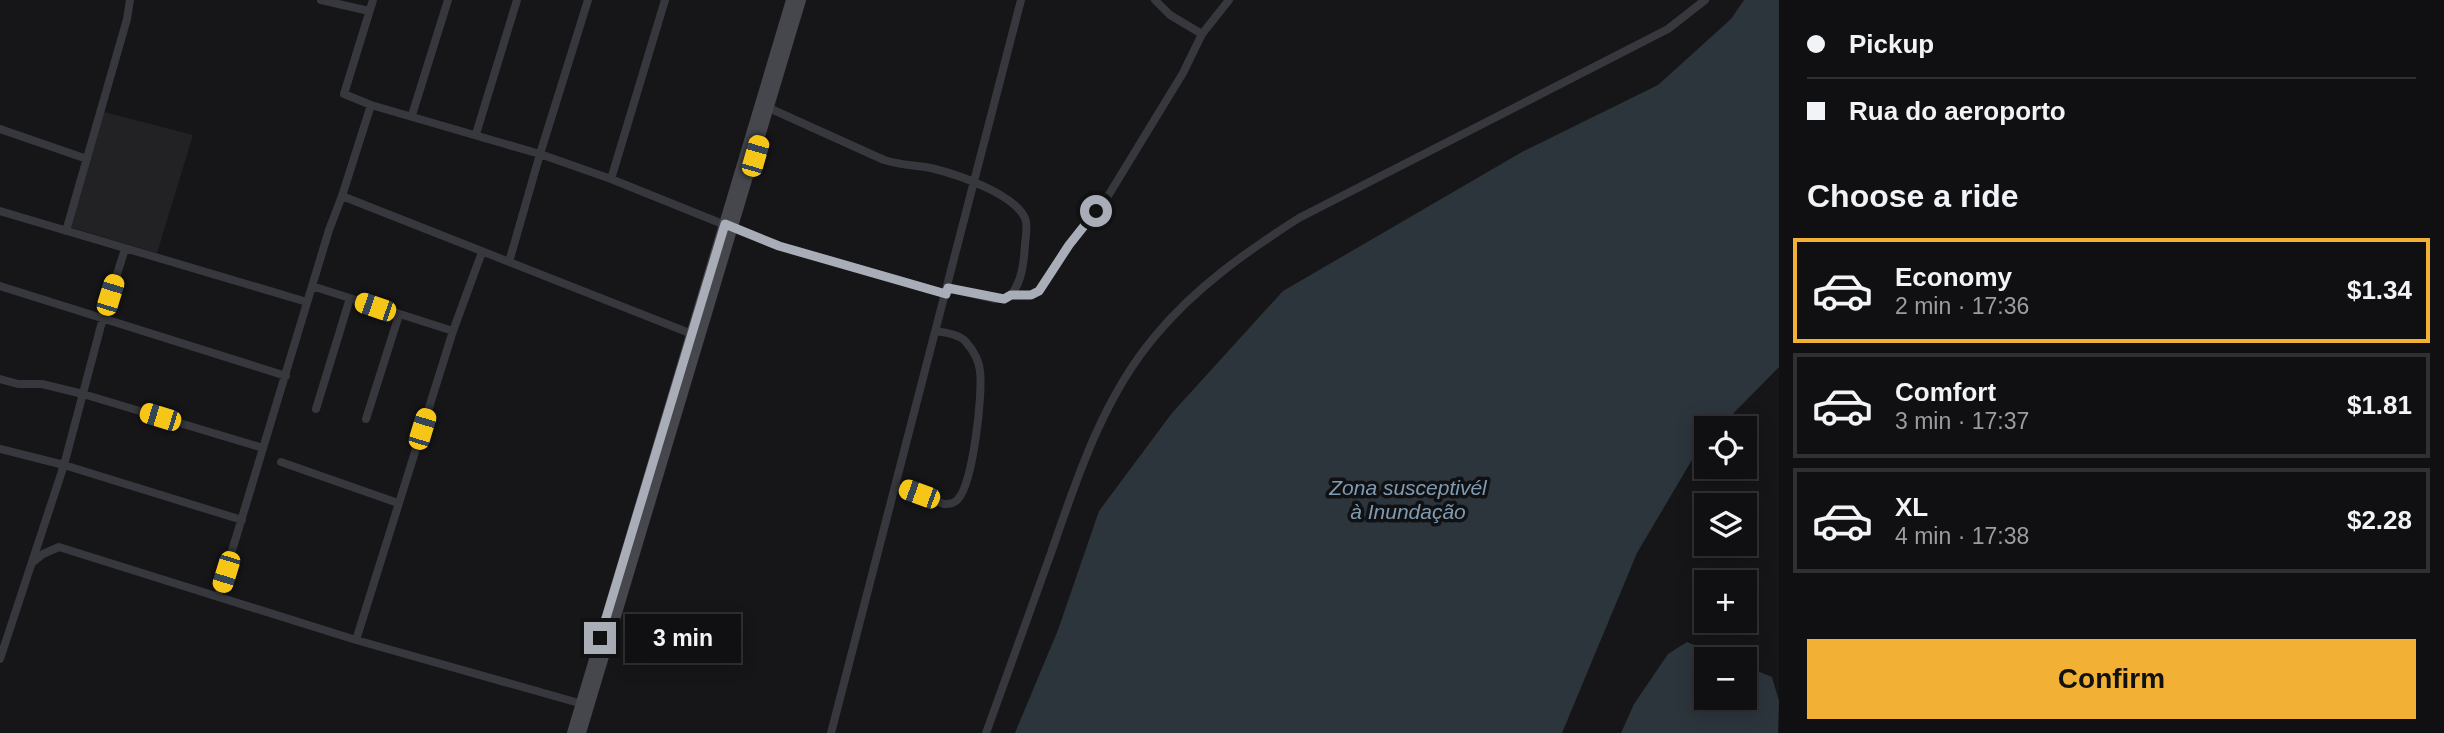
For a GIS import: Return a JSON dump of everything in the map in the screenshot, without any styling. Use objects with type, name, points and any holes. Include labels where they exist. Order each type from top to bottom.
[{"type":"main road","points":[[572,733],[585,705],[729,226],[791,0]]},
{"type":"main road","points":[[581,733],[585,705],[692,334],[769,108],[801,0]]},
{"type":"street","points":[[66,231],[127,19],[130,0]]},
{"type":"street","points":[[321,0],[369,11]]},
{"type":"street","points":[[373,0],[344,94],[371,105],[540,153],[779,246],[947,291],[995,299],[1011,295],[1031,295],[1047,282],[1069,245],[1108,196],[1183,73],[1202,34],[1228,0]]},
{"type":"street","points":[[412,115],[448,0]]},
{"type":"street","points":[[475,134],[517,0]]},
{"type":"street","points":[[509,262],[588,0]]},
{"type":"street","points":[[611,179],[665,0]]},
{"type":"street","points":[[831,733],[1021,0]]},
{"type":"street","points":[[1155,0],[1170,15],[1202,34]]},
{"type":"street","points":[[986,733],[1085,458],[1118,390],[1155,335],[1212,278],[1298,218],[1668,29],[1705,0]]},
{"type":"street","points":[[218,597],[329,230],[371,105]]},
{"type":"street","points":[[769,108],[884,160],[935,169],[974,182],[1009,201],[1025,218],[1026,228],[1024,258],[1018,284],[1011,295]]},
{"type":"street","points":[[0,129],[87,159]]},
{"type":"street","points":[[342,196],[692,334]]},
{"type":"street","points":[[0,211],[307,302]]},
{"type":"street","points":[[0,659],[5,628],[32,563],[64,465],[124,248]]},
{"type":"street","points":[[356,640],[453,331],[482,252]]},
{"type":"street","points":[[0,286],[286,376]]},
{"type":"street","points":[[312,286],[453,331]]},
{"type":"street","points":[[317,409],[351,298]]},
{"type":"street","points":[[366,419],[399,315]]},
{"type":"street","points":[[896,486],[944,504],[951,504],[961,495],[971,462],[981,397],[980,369],[974,352],[963,339],[936,331]]},
{"type":"street","points":[[0,379],[18,384],[42,384],[83,394],[263,448]]},
{"type":"street","points":[[0,449],[64,465],[242,520]]},
{"type":"street","points":[[281,462],[398,503]]},
{"type":"street","points":[[32,563],[43,554],[59,547],[356,640],[585,705]]},
{"type":"shaded area","points":[[104,112],[193,135],[157,253],[70,227]]},
{"type":"water","name":"Zona susceptivél à Inundação","points":[[1744,0],[1779,0],[1779,367],[1731,416],[1694,416],[1694,456],[1637,553],[1562,733],[1015,733],[1058,630],[1099,511],[1172,413],[1283,291],[1522,152],[1658,85],[1731,19]]},
{"type":"water","points":[[1687,642],[1699,647],[1694,647],[1694,710],[1757,710],[1757,671],[1772,677],[1779,701],[1778,733],[1621,733],[1634,704],[1668,654]]},
{"type":"route","points":[[600,638],[725,224],[779,246],[946,294],[948,288],[1004,299],[1011,295],[1031,295],[1039,291],[1069,245],[1096,211]]}]
